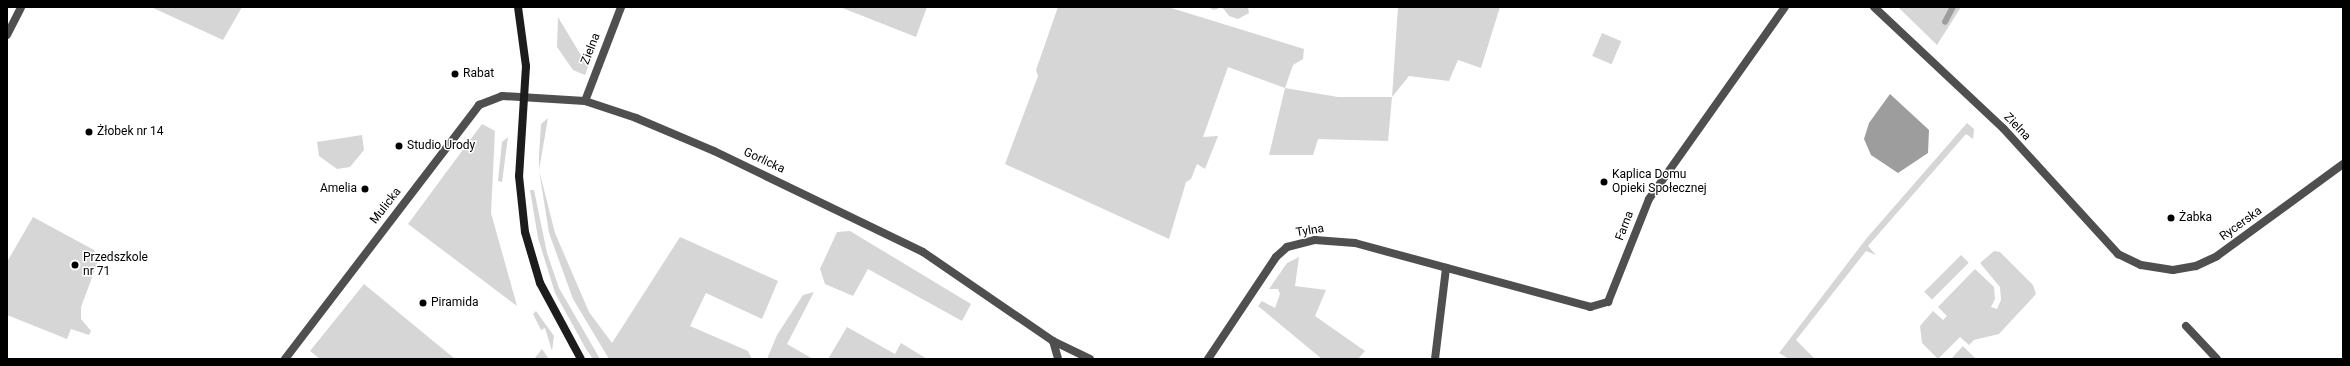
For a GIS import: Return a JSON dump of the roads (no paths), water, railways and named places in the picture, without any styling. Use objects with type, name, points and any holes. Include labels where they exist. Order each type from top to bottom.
[{"type":"street","points":[[7,35],[20,7]]},
{"type":"street","points":[[518,7],[526,66],[519,176],[525,232],[540,283],[581,359]]},
{"type":"street","name":"Zielna","points":[[585,101],[621,7]]},
{"type":"street","name":"Farna","points":[[1446,268],[1590,307],[1608,302],[1649,199],[1785,7]]},
{"type":"street","name":"Zielna","points":[[1874,7],[2002,128],[2118,254],[2141,265]]},
{"type":"street","name":"Gorlicka","points":[[523,96],[585,101],[657,127],[842,211],[923,252],[1053,341],[1090,359]]},
{"type":"street","name":"Mulicka","points":[[285,359],[478,105],[494,97],[523,96]]},
{"type":"street","name":"Rycerska","points":[[2141,265],[2172,270],[2196,266],[2217,256],[2343,164]]},
{"type":"street","name":"Tylna","points":[[1208,359],[1276,257],[1287,247],[1303,242],[1334,240],[1446,268]]},
{"type":"street","points":[[1435,359],[1446,268]]},
{"type":"street","points":[[2186,326],[2217,359]]},
{"type":"street","points":[[1053,341],[1058,359]]},
{"type":"waterway","points":[[1945,22],[1953,7]]},
{"type":"place","name":"Rabat","points":[[455,74]]},
{"type":"place","name":"Żłobek nr 14","points":[[89,132]]},
{"type":"place","name":"Studio Urody","points":[[399,146]]},
{"type":"place","name":"Kaplica Domu Opieki Społecznej","points":[[1604,182]]},
{"type":"place","name":"Amelia","points":[[365,189]]},
{"type":"place","name":"Żabka","points":[[2171,218]]},
{"type":"place","name":"Przedszkole nr 71","points":[[75,265]]},
{"type":"place","name":"Piramida","points":[[423,303]]}]
